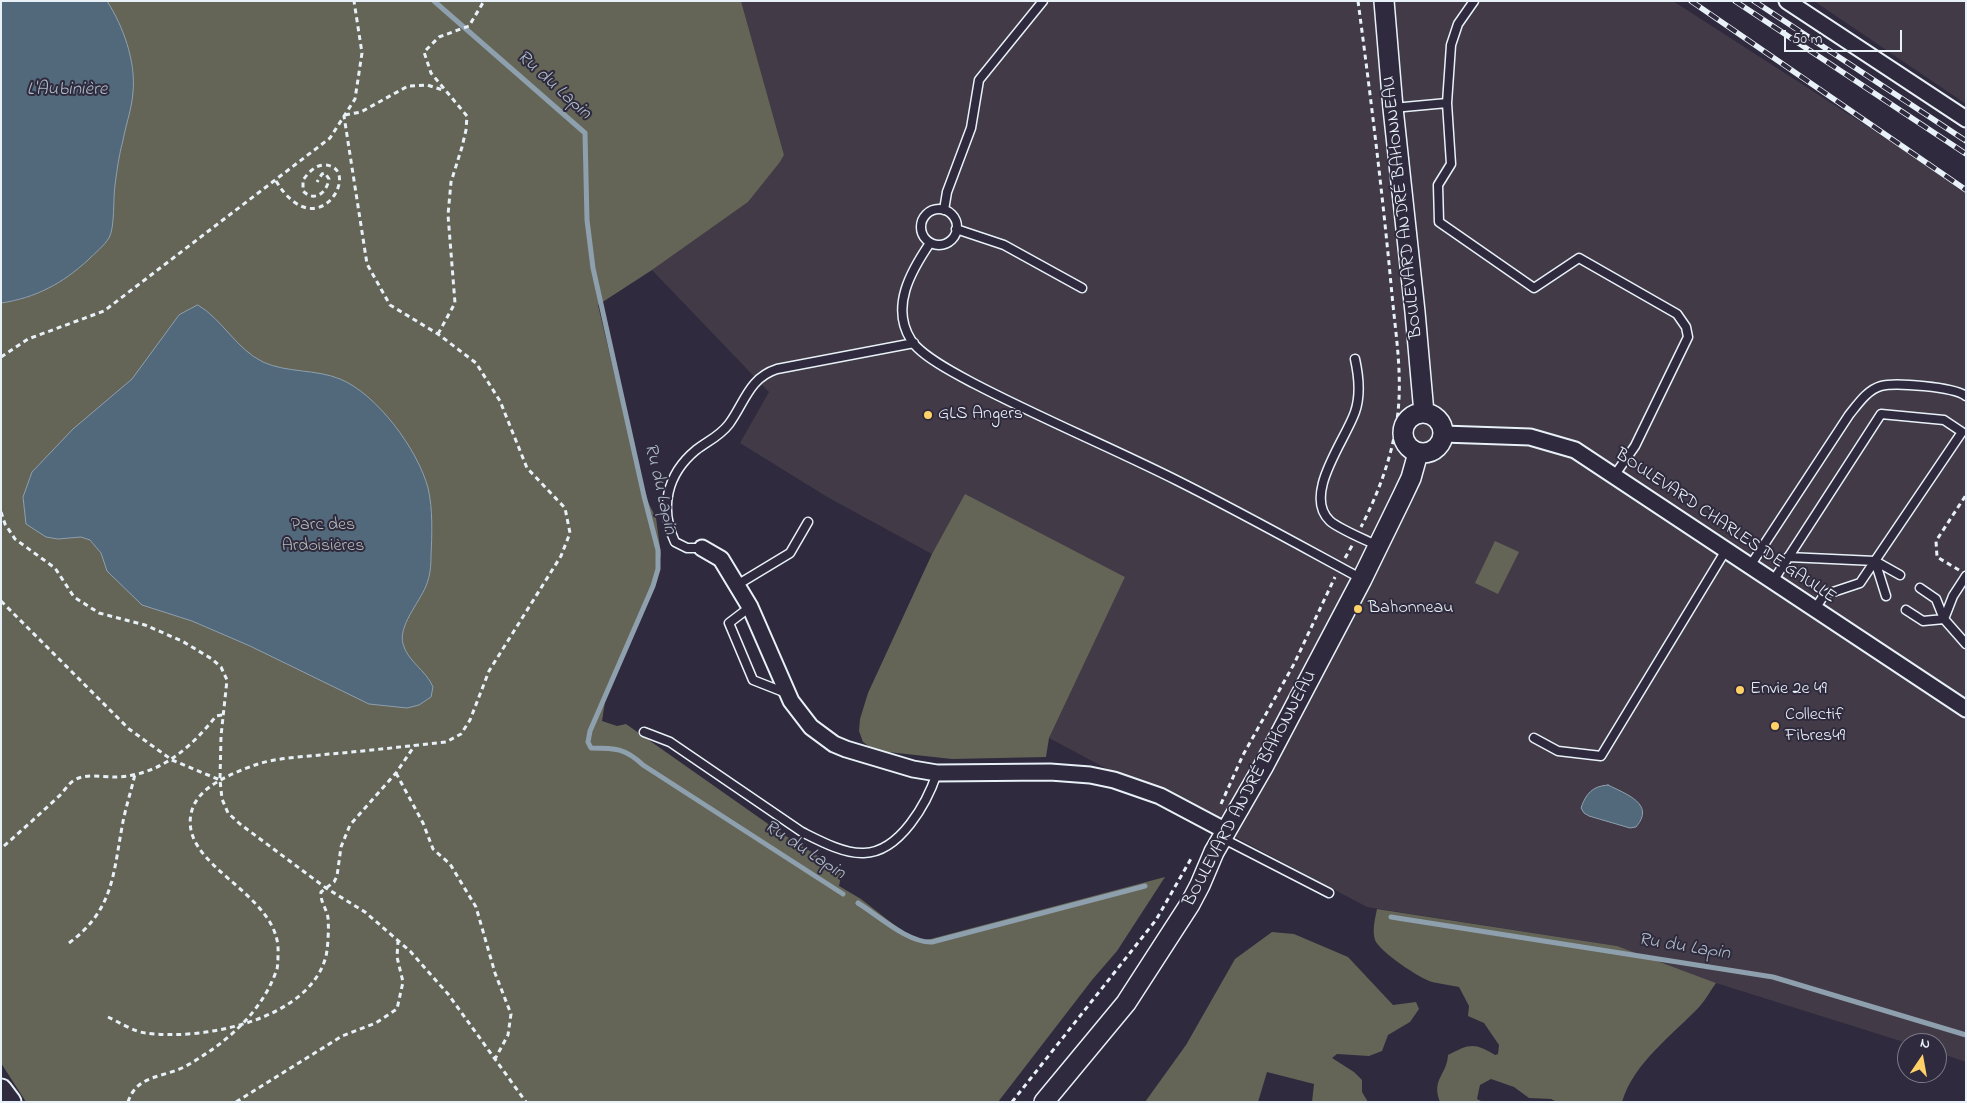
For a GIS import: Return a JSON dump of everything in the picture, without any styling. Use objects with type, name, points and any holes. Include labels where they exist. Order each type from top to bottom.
[{"type":"main road","points":[[1,1090],[10,1102]]},
{"type":"street","name":"BOULEVARD ANDRÉ BAHONNEAU","points":[[1384,1],[1424,413]]},
{"type":"street","points":[[1787,1],[1966,119]]},
{"type":"street","points":[[1424,413],[1432,415],[1438,420],[1442,426],[1443,434],[1441,442],[1436,448],[1430,452],[1418,452],[1408,447],[1402,432],[1404,424],[1409,418],[1416,414],[1424,413]]},
{"type":"street","name":"BOULEVARD CHARLES DE GAULLE","points":[[1443,434],[1530,437],[1553,442],[1575,450],[1966,709]]},
{"type":"street","name":"BOULEVARD ANDRÉ BAHONNEAU","points":[[1044,1102],[1126,1003],[1162,949],[1200,885],[1214,852],[1220,830],[1272,750],[1378,546],[1411,478],[1418,452]]},
{"type":"street","points":[[702,548],[721,559],[750,606],[791,702],[811,727],[834,744],[913,769],[937,773],[1050,772],[1090,775],[1114,780],[1146,790],[1220,830]]},
{"type":"lane","points":[[944,210],[947,192],[971,128],[979,80],[1043,1]]},
{"type":"lane","points":[[1474,1],[1458,24],[1451,45],[1447,103],[1451,164],[1438,185],[1439,222],[1534,288],[1579,258],[1677,314],[1686,327],[1688,337],[1635,446],[1614,476]]},
{"type":"lane","points":[[1393,108],[1447,103]]},
{"type":"lane","points":[[933,210],[944,210],[955,217],[956,229],[946,244],[935,245],[930,243],[923,234],[923,220],[925,215],[933,210]]},
{"type":"lane","points":[[956,229],[1004,245],[1082,288]]},
{"type":"lane","points":[[930,243],[914,267],[904,291],[902,319],[914,343],[938,364],[1006,400],[1177,481],[1362,578]]},
{"type":"lane","points":[[702,548],[695,549],[680,546],[672,537],[666,512],[671,481],[677,470],[686,460],[723,431],[757,379],[777,369],[914,343]]},
{"type":"lane","points":[[1355,359],[1359,387],[1355,412],[1322,483],[1320,492],[1323,509],[1331,522],[1378,546]]},
{"type":"lane","points":[[1750,566],[1849,415],[1867,393],[1881,386],[1906,386],[1946,389],[1960,392],[1966,396]]},
{"type":"lane","points":[[1773,581],[1881,414],[1944,420],[1962,432],[1860,583],[1824,595],[1815,609]]},
{"type":"lane","points":[[737,585],[790,552],[808,522]]},
{"type":"lane","points":[[1534,738],[1558,751],[1601,756],[1726,550]]},
{"type":"lane","points":[[1788,557],[1875,561],[1900,575]]},
{"type":"lane","points":[[1875,561],[1886,596]]},
{"type":"lane","points":[[1944,619],[1953,596],[1966,575]]},
{"type":"lane","points":[[1920,588],[1936,599],[1944,619],[1966,644]]},
{"type":"lane","points":[[750,606],[729,623],[753,680],[788,694]]},
{"type":"lane","points":[[1906,610],[1923,622],[1944,619]]},
{"type":"lane","points":[[644,732],[670,742],[802,832],[824,842],[857,852],[872,852],[881,849],[896,838],[920,809],[932,788],[937,773]]},
{"type":"lane","points":[[1220,830],[1329,893]]},
{"type":"path","points":[[1,357],[28,339],[104,311],[330,138],[355,99],[362,53],[354,1]]},
{"type":"path","points":[[438,334],[455,303],[448,216],[451,182],[462,147],[467,116],[431,72],[424,52],[439,37],[468,26],[484,1]]},
{"type":"path","points":[[1220,830],[1218,810],[1243,755],[1294,664],[1340,567],[1364,523],[1392,446],[1397,420],[1400,376],[1386,220],[1358,1]]},
{"type":"path","points":[[344,116],[361,112],[408,86],[427,85],[445,91]]},
{"type":"path","points":[[108,1017],[144,1033],[188,1035],[242,1026],[266,994],[278,967],[279,946],[273,926],[259,905],[202,854],[193,835],[190,822],[195,802],[204,792],[220,780],[256,765],[275,761],[446,742],[461,734],[470,720],[489,671],[561,556],[570,533],[565,508],[527,468],[500,401],[476,363],[438,334],[390,305],[367,264],[344,116]]},
{"type":"path","points":[[276,181],[288,198],[296,204],[312,208],[320,207],[333,198],[339,187],[340,177],[337,171],[331,167],[318,166],[303,180],[303,191],[312,196],[318,196],[326,188],[329,179],[328,175],[322,174],[317,182]]},
{"type":"path","points":[[1966,495],[1936,541],[1937,557],[1966,575]]},
{"type":"path","points":[[1,512],[15,539],[55,568],[74,597],[99,612],[151,626],[212,658],[221,666],[227,680],[222,715],[220,780],[222,799],[228,813],[326,888],[364,912],[398,940],[436,979],[526,1102]]},
{"type":"path","points":[[1364,523],[1370,526]]},
{"type":"path","points":[[1,601],[129,729],[172,760],[220,780]]},
{"type":"path","points":[[4,846],[74,780],[86,777],[118,777],[150,771],[172,760],[199,738],[216,716],[222,715]]},
{"type":"path","points":[[128,1102],[132,1091],[144,1081],[184,1066],[212,1049],[242,1026],[287,1005],[316,981],[326,956],[328,918],[321,892],[334,882],[337,876],[340,847],[350,825],[396,773],[415,746]]},
{"type":"path","points":[[396,773],[423,823],[433,849],[450,864],[476,907],[495,973],[511,1014],[508,1035],[495,1059]]},
{"type":"path","points":[[69,943],[84,932],[108,898],[123,824],[136,774]]},
{"type":"path","points":[[1012,1102],[1156,920],[1194,852]]},
{"type":"path","points":[[236,1102],[342,1036],[376,1023],[397,1009],[403,982],[397,957],[398,940]]},
{"type":"shaded area","points":[[741,1],[1673,1],[1966,190],[1966,1062],[1947,1055],[1947,1033],[1897,1033],[1897,1040],[1716,983],[1617,946],[1367,907],[1049,738],[1125,577],[966,495],[932,554],[829,498],[740,443],[769,392],[652,270],[748,202],[784,155]]},
{"type":"shaded area","points":[[1814,1],[1966,1],[1966,104]]},
{"type":"green space","name":"Parc des Ardoisières","points":[[1,1],[741,1],[784,155],[748,202],[652,270],[598,305],[644,499],[648,502],[656,518],[661,555],[655,578],[605,702],[602,721],[617,726],[626,724],[781,833],[842,871],[839,886],[861,899],[911,938],[923,941],[1165,877],[1117,951],[1092,980],[998,1102],[26,1102],[1,1063]]},
{"type":"green space","points":[[965,494],[1125,577],[1049,738],[1046,757],[952,759],[888,752],[873,749],[863,742],[859,731],[860,719],[868,693],[932,554]]},
{"type":"green space","points":[[1495,541],[1519,552],[1498,594],[1475,583]]},
{"type":"green space","points":[[1377,909],[1617,946],[1716,983],[1700,1006],[1655,1050],[1635,1074],[1622,1102],[1557,1102],[1551,1099],[1529,1098],[1514,1087],[1491,1079],[1480,1085],[1477,1099],[1483,1102],[1440,1102],[1437,1088],[1438,1082],[1445,1068],[1448,1055],[1467,1047],[1476,1046],[1495,1055],[1498,1054],[1499,1045],[1484,1023],[1468,1016],[1469,1006],[1459,987],[1426,980],[1400,964],[1378,945],[1374,932]]},
{"type":"green space","points":[[1272,932],[1294,934],[1348,957],[1393,1005],[1416,1002],[1419,1009],[1410,1022],[1388,1035],[1382,1051],[1369,1056],[1337,1054],[1332,1058],[1354,1072],[1362,1080],[1362,1092],[1368,1102],[1312,1102],[1314,1084],[1267,1072],[1258,1102],[1145,1102],[1186,1045],[1235,959]]},
{"type":"water","name":"L'Aubinière","points":[[1,1],[107,1],[118,21],[127,44],[132,68],[133,92],[117,168],[114,213],[109,238],[102,247],[69,276],[37,293],[14,301],[1,303]]},
{"type":"water","points":[[198,305],[215,318],[245,350],[263,362],[282,368],[331,376],[354,386],[368,397],[394,425],[415,457],[428,488],[432,522],[429,575],[426,586],[406,622],[402,637],[405,650],[433,687],[431,697],[419,705],[407,708],[369,704],[250,646],[192,621],[142,605],[107,571],[101,553],[90,540],[81,537],[58,539],[46,537],[26,524],[23,497],[32,472],[73,429],[132,379],[179,315]]},
{"type":"water","points":[[1608,785],[1630,796],[1641,806],[1643,812],[1636,827],[1630,828],[1584,813],[1581,808],[1588,794],[1598,787]]},
{"type":"waterway","name":"Ru du Lapin","points":[[434,1],[585,133],[587,220],[593,268],[644,496],[658,550],[658,569],[653,586],[590,731],[588,742],[591,748],[619,750],[631,755],[643,765],[843,894]]},
{"type":"waterway","name":"Ru du Lapin","points":[[858,903],[904,934],[923,941],[932,942],[1145,886]]},
{"type":"waterway","name":"Ru du Lapin","points":[[1391,917],[1773,977],[1966,1035]]},
{"type":"railway","points":[[1691,1],[1966,190]]},
{"type":"railway","points":[[1735,1],[1966,154]]},
{"type":"railway","points":[[1754,1],[1966,141]]},
{"type":"place","name":"GLS Angers","points":[[928,415]]},
{"type":"place","name":"Bahonneau","points":[[1358,609]]},
{"type":"place","name":"Envie 2e 49","points":[[1740,690]]},
{"type":"place","name":"Collectif Fibres49","points":[[1775,726]]}]
